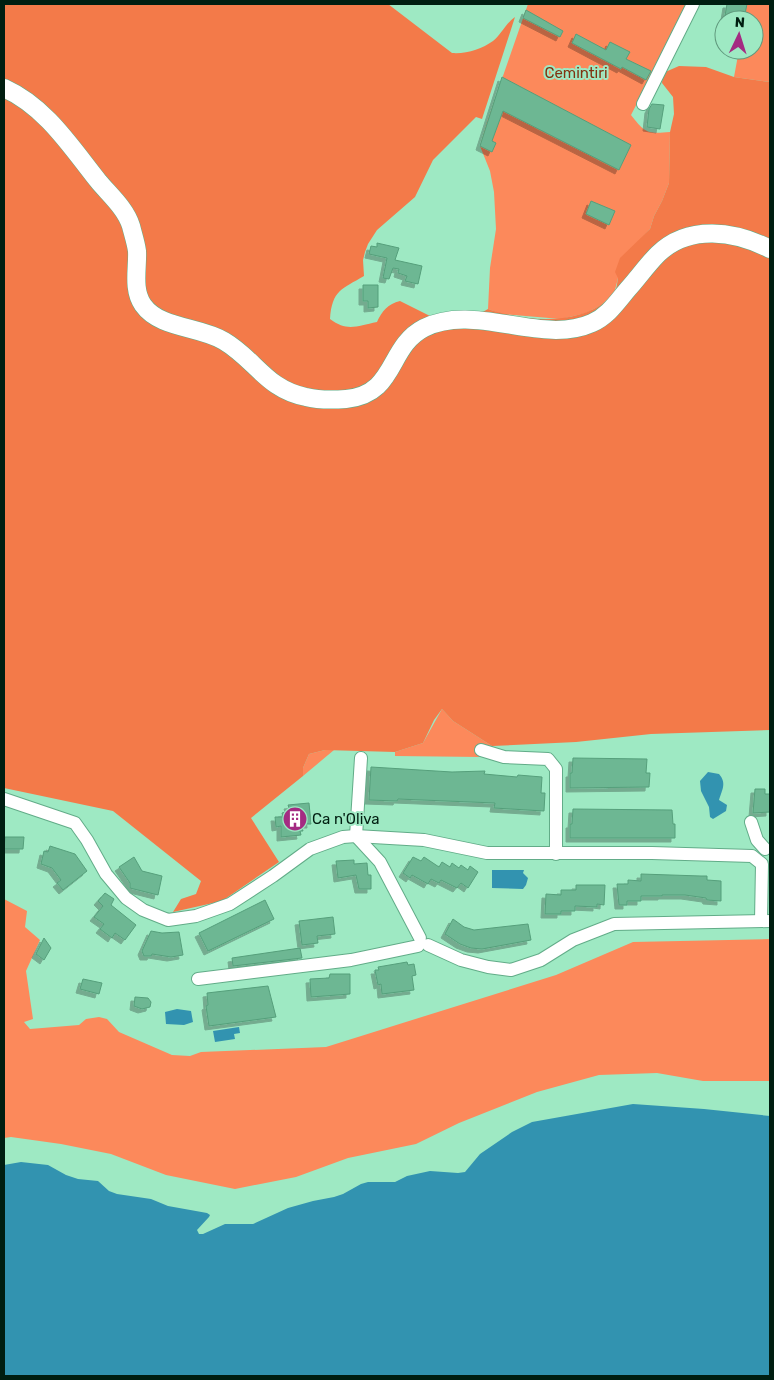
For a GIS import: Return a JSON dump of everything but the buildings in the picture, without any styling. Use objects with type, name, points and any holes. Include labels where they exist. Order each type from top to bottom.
[{"type":"main road","points":[[4,88],[17,94],[46,116],[117,202],[130,222],[137,249],[138,296],[151,314],[163,321],[196,329],[224,341],[278,387],[289,393],[308,398],[344,399],[359,397],[371,392],[381,383],[411,338],[421,329],[436,323],[456,319],[550,329],[576,328],[591,323],[606,315],[657,255],[674,243],[690,237],[713,233],[731,234],[752,240],[770,249]]},
{"type":"street","points":[[644,104],[693,4]]},
{"type":"street","points":[[482,750],[504,757],[548,759],[556,769],[556,854]]},
{"type":"street","points":[[361,758],[356,836],[380,862],[422,943]]},
{"type":"street","points":[[4,799],[75,823],[106,874],[126,898],[143,910],[168,920],[196,916],[230,904],[310,849],[343,837],[424,840],[487,854],[717,854],[752,856],[762,864],[766,921],[614,924],[573,940],[541,960],[511,970],[488,967],[461,960],[422,943],[351,960],[198,979]]},
{"type":"street","points":[[751,822],[757,840],[768,847],[755,859]]},
{"type":"green space","name":"Cemintiri","points":[[528,4],[688,4],[631,115],[647,131],[656,133],[670,132],[669,183],[662,201],[650,229],[638,242],[618,278],[614,294],[601,305],[586,313],[561,319],[502,314],[488,309],[490,268],[496,229],[494,192],[490,171],[480,146]]},
{"type":"green space","points":[[727,4],[770,4],[770,82],[734,77],[737,60],[764,60],[764,10],[726,10]]},
{"type":"green space","points":[[442,709],[453,721],[492,746],[481,757],[395,756],[395,752],[423,743]]},
{"type":"green space","points":[[334,750],[303,776],[303,768],[309,754]]},
{"type":"green space","points":[[4,899],[27,911],[25,927],[40,940],[26,971],[33,1019],[24,1022],[30,1029],[79,1025],[86,1019],[99,1017],[107,1019],[119,1032],[172,1055],[190,1056],[201,1052],[326,1047],[556,975],[633,942],[770,939],[770,1081],[703,1081],[657,1073],[599,1075],[537,1092],[459,1123],[416,1144],[348,1158],[296,1177],[235,1189],[166,1175],[111,1154],[61,1144],[11,1137],[4,1138]]},
{"type":"shaded area","points":[[4,4],[388,4],[452,53],[469,52],[489,44],[496,39],[515,17],[482,119],[476,117],[433,160],[415,197],[377,230],[368,244],[363,260],[364,276],[344,288],[336,296],[331,309],[330,319],[347,327],[377,322],[386,308],[400,301],[430,316],[481,313],[488,309],[517,316],[549,319],[564,318],[594,309],[613,294],[618,278],[615,272],[620,258],[650,229],[669,183],[670,132],[674,114],[673,97],[662,83],[663,73],[679,66],[706,67],[734,77],[770,82],[770,730],[651,734],[576,742],[492,746],[453,721],[442,709],[434,720],[423,743],[395,752],[325,750],[309,754],[303,768],[303,776],[251,818],[279,862],[222,901],[173,912],[181,899],[196,894],[201,881],[113,811],[4,788]]},
{"type":"water","points":[[708,772],[719,774],[723,780],[719,800],[727,805],[726,811],[713,819],[710,817],[709,807],[701,791],[700,781]]},
{"type":"water","points":[[492,870],[524,870],[523,873],[528,878],[526,885],[523,889],[492,888]]},
{"type":"water","points":[[177,1009],[191,1011],[193,1022],[184,1025],[166,1024],[165,1012]]},
{"type":"water","points":[[239,1027],[240,1033],[234,1034],[235,1039],[215,1042],[213,1031]]},
{"type":"water","points":[[633,1104],[770,1116],[770,1376],[4,1376],[4,1165],[21,1162],[48,1165],[78,1179],[98,1181],[109,1191],[117,1194],[151,1199],[168,1206],[207,1213],[210,1215],[209,1217],[197,1230],[199,1234],[203,1234],[225,1224],[253,1224],[288,1208],[334,1197],[368,1182],[395,1182],[407,1176],[430,1171],[465,1172],[480,1154],[512,1132],[532,1122]]},
{"type":"place","name":"Ca n'Oliva","points":[[295,819]]}]
